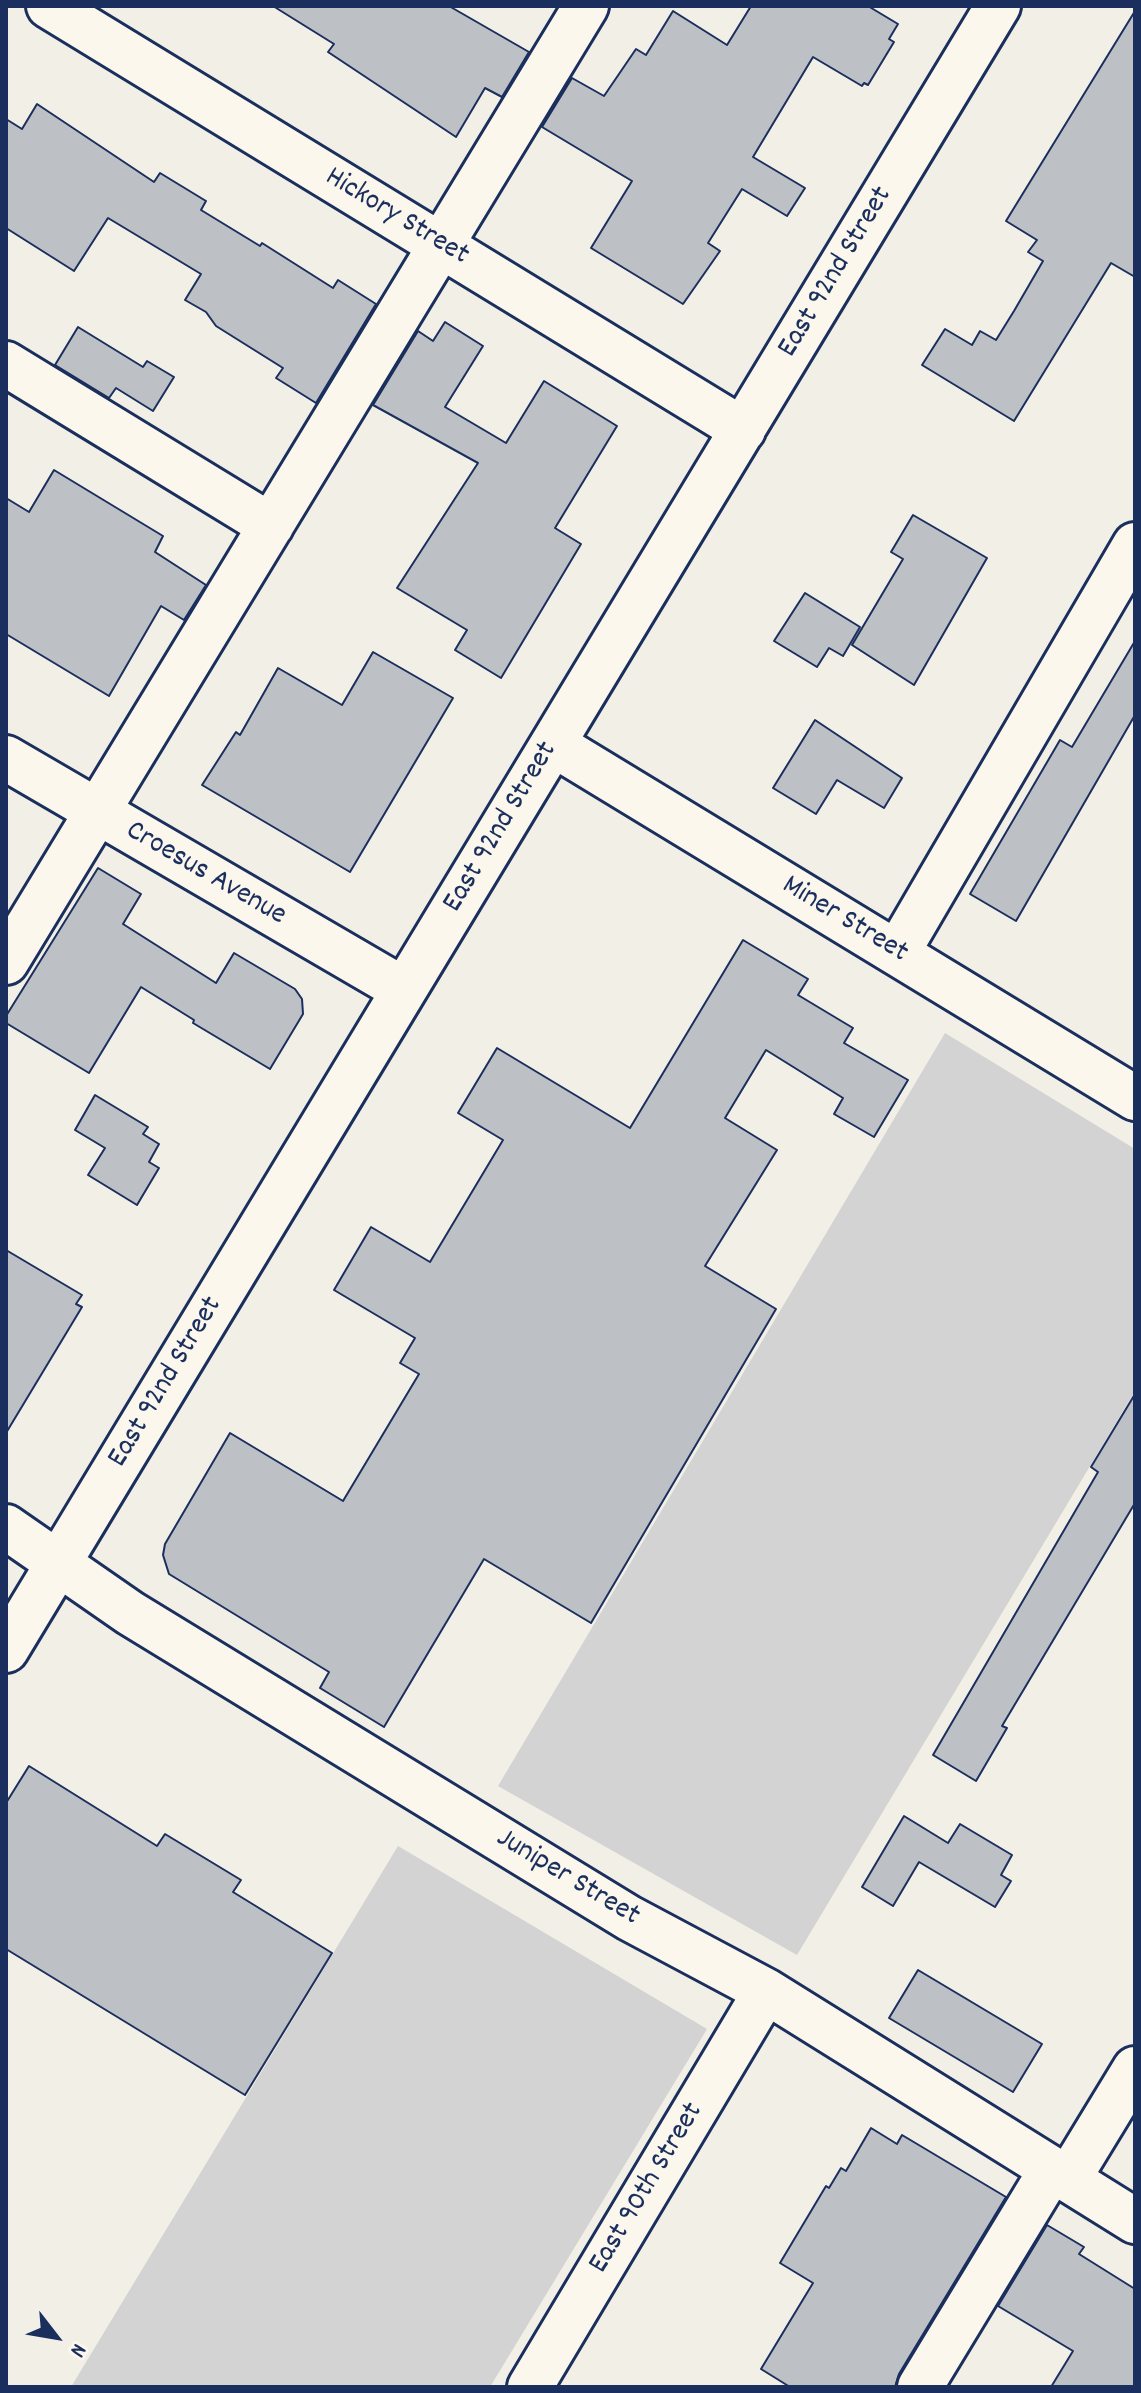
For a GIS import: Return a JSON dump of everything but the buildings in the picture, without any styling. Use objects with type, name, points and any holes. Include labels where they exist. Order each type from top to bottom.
[{"type":"street","name":"Hickory Street","points":[[49,6],[743,430]]},
{"type":"street","points":[[6,962],[586,6]]},
{"type":"street","name":"East 92nd Street","points":[[6,1650],[998,6]]},
{"type":"street","points":[[6,364],[271,526]]},
{"type":"street","points":[[897,953],[1135,545]]},
{"type":"street","name":"Miner Street","points":[[553,744],[1135,1098]]},
{"type":"street","name":"Croesus Avenue","points":[[6,758],[404,990]]},
{"type":"street","name":"Juniper Street","points":[[6,1527],[130,1613],[615,1909],[766,1991],[1135,2221]]},
{"type":"street","name":"East 90th Street","points":[[530,2387],[766,1991]]},
{"type":"street","points":[[920,2387],[1060,2174],[1135,2069]]},
{"type":"shaded area","points":[[945,1033],[1135,1149],[1135,1391],[797,1955],[498,1786]]},
{"type":"shaded area","points":[[398,1846],[707,2029],[490,2387],[71,2387]]}]
